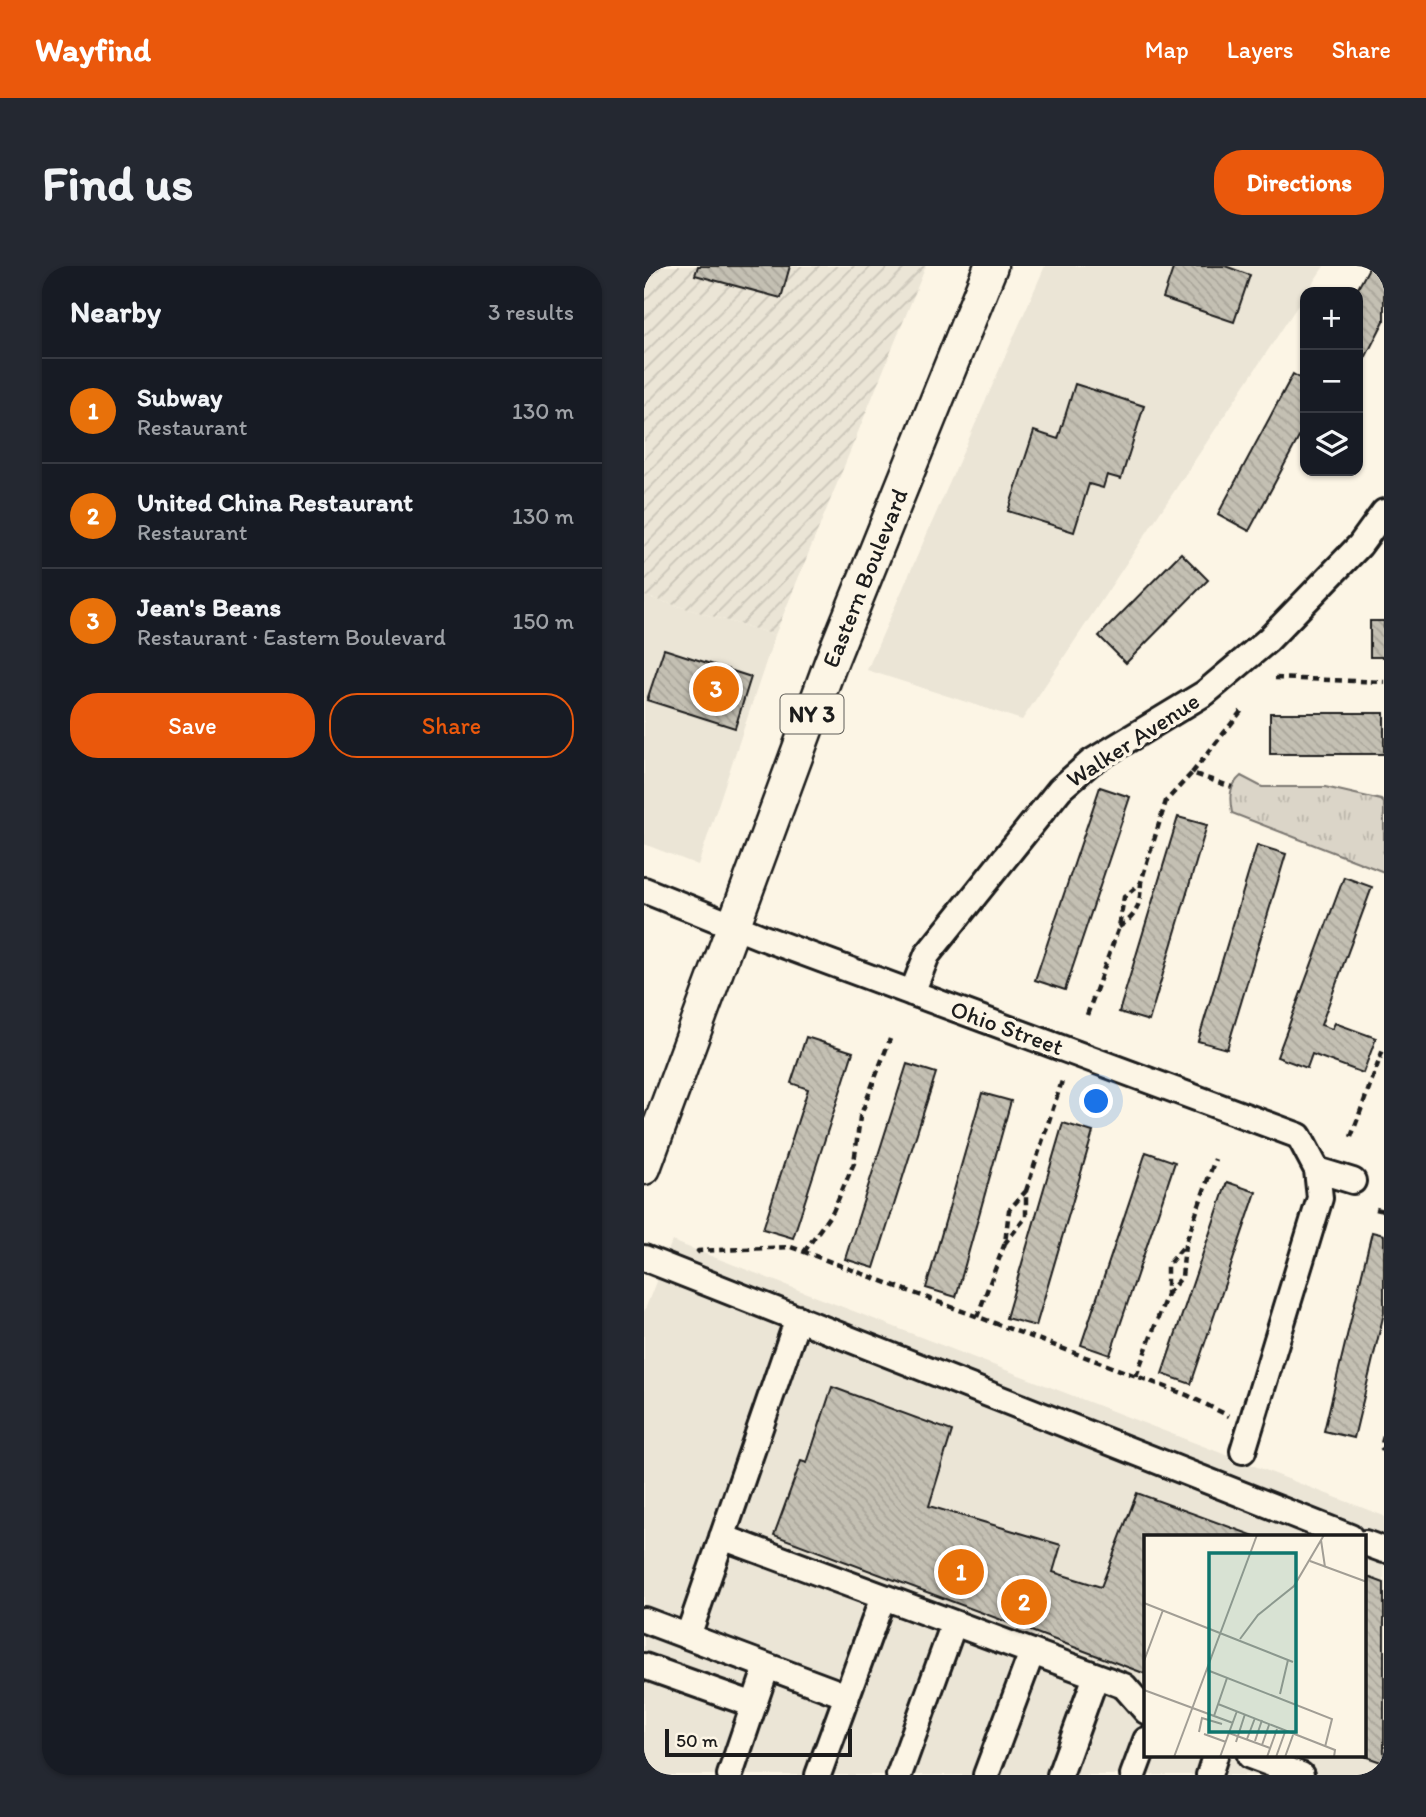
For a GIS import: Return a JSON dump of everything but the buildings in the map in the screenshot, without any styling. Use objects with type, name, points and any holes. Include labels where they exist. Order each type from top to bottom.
[{"type":"main road","name":"Eastern Boulevard","points":[[644,1168],[831,662],[991,266]]},
{"type":"street","name":"Walker Avenue","points":[[912,993],[927,955],[1060,789],[1091,762],[1205,694],[1268,640],[1360,545],[1384,512]]},
{"type":"street","name":"Ohio Street","points":[[644,890],[912,993],[1299,1136],[1317,1170]]},
{"type":"street","points":[[1243,1451],[1320,1198],[1317,1170],[1353,1181]]},
{"type":"street","points":[[644,1258],[1345,1535]]},
{"type":"street","points":[[688,1636],[798,1318]]},
{"type":"street","points":[[722,1537],[1124,1686],[1144,1709]]},
{"type":"street","points":[[1366,1543],[1384,1550]]},
{"type":"street","points":[[818,1775],[883,1597]]},
{"type":"street","points":[[644,1620],[847,1696]]},
{"type":"street","points":[[899,1775],[954,1623]]},
{"type":"street","points":[[986,1775],[1032,1652]]},
{"type":"street","points":[[644,1666],[754,1705]]},
{"type":"street","points":[[730,1775],[767,1666]]},
{"type":"street","points":[[1060,1775],[1096,1676]]},
{"type":"street","points":[[1133,1775],[1144,1745]]},
{"type":"street","points":[[1209,1775],[1214,1758]]},
{"type":"street","points":[[1255,1758],[1293,1774]]},
{"type":"path","points":[[1275,678],[1384,682]]},
{"type":"path","points":[[1119,927],[1133,918],[1166,801],[1243,709]]},
{"type":"path","points":[[1192,773],[1232,787]]},
{"type":"path","points":[[1087,1015],[1119,927],[1124,897],[1141,883]]},
{"type":"path","points":[[804,1252],[833,1211],[853,1163],[860,1117],[890,1039]]},
{"type":"path","points":[[1351,1137],[1384,1048]]},
{"type":"path","points":[[1005,1243],[1026,1217],[1026,1191],[1062,1081]]},
{"type":"path","points":[[1167,1294],[1182,1277],[1185,1245],[1215,1160]]},
{"type":"path","points":[[977,1317],[1005,1243],[1009,1210],[1026,1191]]},
{"type":"path","points":[[1376,1209],[1384,1211]]},
{"type":"path","points":[[1136,1376],[1167,1294],[1167,1266],[1185,1245]]},
{"type":"path","points":[[732,1292],[698,1251],[791,1247],[1187,1395],[1250,1426]]},
{"type":"path","points":[[1384,1436],[1381,1447],[1384,1451]]},
{"type":"shaded area","points":[[644,266],[926,266],[775,635],[644,596]]},
{"type":"shaded area","points":[[1045,266],[1324,266],[1310,287],[1300,287],[1300,302],[1022,720],[867,670]]},
{"type":"shaded area","points":[[644,596],[775,635],[698,865],[644,844]]},
{"type":"shaded area","points":[[672,1241],[1384,1516],[1384,1775],[644,1775],[644,1312]]},
{"type":"green space","points":[[1241,776],[1262,787],[1325,787],[1381,800],[1384,803],[1384,872],[1232,813],[1231,793]]},
{"type":"place","name":"Jean's Beans","points":[[716,689]]},
{"type":"place","name":"Subway","points":[[961,1572]]},
{"type":"place","name":"United China Restaurant","points":[[1024,1602]]}]
